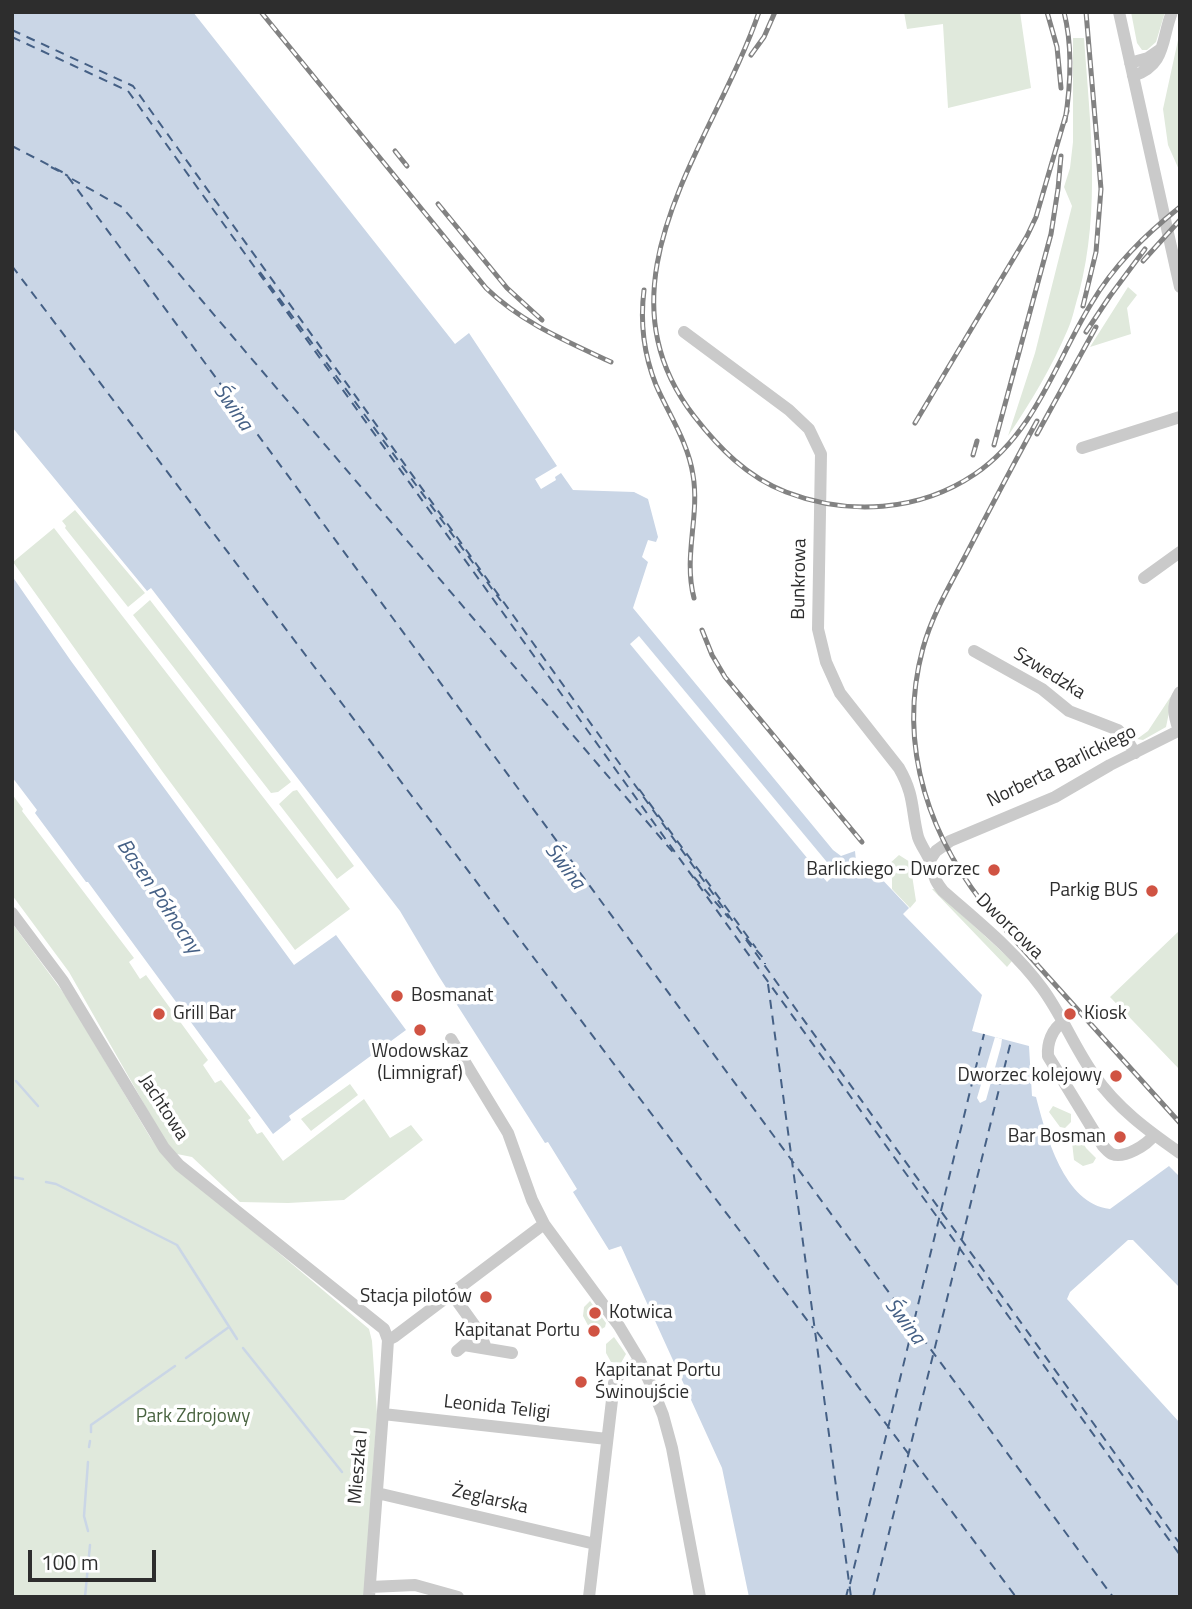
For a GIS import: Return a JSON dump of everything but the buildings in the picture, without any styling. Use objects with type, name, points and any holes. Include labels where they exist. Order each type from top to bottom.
[{"type":"street","points":[[1119,12],[1177,259],[1180,287]]},
{"type":"street","points":[[1132,70],[1141,74],[1158,60],[1172,12]]},
{"type":"street","name":"Bunkrowa","points":[[684,332],[789,410],[804,423],[815,438],[822,463],[818,618],[822,646],[840,693],[899,768],[906,781],[914,803],[919,839],[930,860]]},
{"type":"street","points":[[1082,449],[1180,417]]},
{"type":"street","points":[[1144,578],[1180,552]]},
{"type":"street","name":"Szwedzka","points":[[974,651],[1042,689],[1069,711],[1121,732],[1135,753]]},
{"type":"street","name":"Norberta Barlickiego","points":[[930,860],[936,851],[950,841],[1055,797],[1179,731],[1173,708],[1180,692]]},
{"type":"street","name":"Dworcowa","points":[[930,860],[934,878],[943,891],[1017,960],[1041,987],[1084,1061],[1110,1097],[1131,1117],[1180,1153]]},
{"type":"street","name":"Jachtowa","points":[[12,913],[63,981],[164,1148],[179,1165],[384,1329],[387,1340]]},
{"type":"street","points":[[1063,1022],[1049,1042],[1048,1056],[1103,1146],[1110,1153],[1119,1155],[1143,1145],[1154,1135]]},
{"type":"street","points":[[451,1039],[478,1079],[508,1133],[532,1200],[544,1224],[619,1326],[640,1361],[663,1415],[672,1448],[700,1597]]},
{"type":"street","points":[[387,1340],[544,1224]]},
{"type":"street","points":[[452,1294],[481,1333],[486,1348]]},
{"type":"street","name":"Mieszka I","points":[[369,1592],[387,1340]]},
{"type":"street","points":[[457,1351],[464,1345],[512,1353]]},
{"type":"street","points":[[589,1597],[615,1379],[621,1372],[640,1361]]},
{"type":"street","name":"Leonida Teligi","points":[[383,1414],[607,1439]]},
{"type":"street","name":"Żeglarska","points":[[377,1493],[595,1544]]},
{"type":"street","points":[[369,1592],[415,1585],[458,1597]]},
{"type":"green space","points":[[904,12],[1020,12],[1031,88],[948,108],[943,24],[907,29]]},
{"type":"green space","points":[[1131,12],[1165,12],[1156,42],[1147,50],[1142,50],[1137,43]]},
{"type":"green space","points":[[1180,31],[1180,172],[1168,145],[1163,109]]},
{"type":"green space","points":[[1073,38],[1084,38],[1091,134],[1092,198],[1086,261],[1073,316],[1062,343],[1041,384],[1008,436],[1035,353],[1072,206],[1064,187],[1070,168],[1073,142]]},
{"type":"green space","points":[[1128,287],[1137,295],[1127,308],[1131,334],[1090,347]]},
{"type":"green space","points":[[75,510],[145,593],[128,607],[65,528],[62,521]]},
{"type":"green space","points":[[54,528],[350,909],[295,950],[162,771],[13,562]]},
{"type":"green space","points":[[150,600],[291,782],[278,792],[271,793],[133,615]]},
{"type":"green space","points":[[1173,693],[1166,727],[1143,740],[1137,739],[1148,731]]},
{"type":"green space","points":[[297,790],[354,866],[337,879],[279,804]]},
{"type":"green space","points":[[12,794],[22,811],[134,958],[129,962],[140,979],[146,975],[208,1060],[203,1065],[215,1083],[221,1080],[251,1118],[248,1120],[257,1134],[262,1132],[283,1161],[364,1099],[390,1138],[411,1125],[423,1140],[344,1200],[288,1203],[240,1202],[192,1157],[172,1153],[69,972],[12,895]]},
{"type":"green space","points":[[899,855],[910,862],[916,901],[910,908],[892,889],[892,878],[878,874]]},
{"type":"green space","points":[[932,889],[1012,961],[1007,967]]},
{"type":"green space","name":"Park Zdrojowy","points":[[12,923],[68,999],[164,1156],[369,1329],[377,1414],[364,1597],[12,1597]]},
{"type":"green space","points":[[1180,930],[1180,1070],[1110,997]]},
{"type":"green space","points":[[350,1084],[358,1095],[311,1131],[301,1119]]},
{"type":"green space","points":[[1053,1106],[1071,1114],[1071,1122],[1065,1128],[1060,1127],[1049,1112]]},
{"type":"green space","points":[[1075,1137],[1080,1137],[1096,1158],[1093,1163],[1083,1166],[1074,1160],[1072,1142]]},
{"type":"green space","points":[[590,1301],[606,1323],[600,1330],[598,1328],[591,1331],[583,1316],[584,1307]]},
{"type":"green space","points":[[614,1337],[626,1354],[621,1363],[611,1362],[606,1353],[606,1344]]},
{"type":"water","name":"Świna","points":[[12,12],[193,12],[455,344],[469,333],[557,466],[535,479],[541,489],[556,480],[555,477],[561,473],[573,490],[634,492],[648,499],[658,537],[656,542],[648,540],[642,557],[648,562],[633,608],[833,850],[841,856],[855,851],[856,861],[877,874],[909,908],[903,914],[982,995],[972,1031],[1029,1046],[1032,1096],[1036,1097],[1045,1130],[1060,1165],[1080,1195],[1094,1204],[1110,1209],[1169,1166],[1180,1177],[1180,1288],[1133,1240],[1128,1240],[1070,1292],[1067,1299],[1180,1423],[1180,1597],[749,1597],[722,1468],[621,1246],[609,1250],[573,1192],[577,1189],[438,975],[400,911],[151,588],[147,591],[12,427]]},
{"type":"water","name":"Basen Północny","points":[[12,576],[71,661],[294,965],[336,935],[406,1030],[289,1116],[291,1120],[273,1134],[35,813],[37,810],[12,777]]},
{"type":"pier","points":[[639,636],[836,873],[827,882],[630,644]]},
{"type":"pier","points":[[995,1037],[1002,1039],[1001,1046],[986,1100],[980,1103],[977,1098]]},
{"type":"waterway","points":[[16,1081],[38,1106]]},
{"type":"waterway","points":[[12,1177],[23,1179]]},
{"type":"waterway","points":[[46,1182],[56,1184],[177,1245],[237,1339]]},
{"type":"waterway","points":[[186,1358],[229,1327]]},
{"type":"waterway","points":[[243,1348],[342,1472]]},
{"type":"waterway","points":[[91,1432],[91,1425],[175,1366]]},
{"type":"waterway","points":[[89,1447],[90,1441]]},
{"type":"waterway","points":[[88,1462],[84,1516],[88,1531]]},
{"type":"waterway","points":[[85,1597],[90,1545]]},
{"type":"ferry route","points":[[12,30],[133,86],[1180,1544]]},
{"type":"ferry route","points":[[12,37],[128,91],[1180,1555]]},
{"type":"ferry route","points":[[12,146],[66,174],[1113,1597]]},
{"type":"ferry route","points":[[51,167],[68,176]]},
{"type":"ferry route","points":[[72,179],[122,207],[677,857]]},
{"type":"ferry route","points":[[12,266],[813,1328]]},
{"type":"ferry route","points":[[260,272],[501,601]]},
{"type":"ferry route","points":[[639,789],[756,948]]},
{"type":"ferry route","points":[[694,877],[729,918]]},
{"type":"ferry route","points":[[746,938],[765,960],[765,964]]},
{"type":"ferry route","points":[[768,984],[851,1597]]},
{"type":"ferry route","points":[[850,1584],[984,1034]]},
{"type":"ferry route","points":[[873,1597],[1011,1041]]},
{"type":"ferry route","points":[[817,1332],[1016,1597]]},
{"type":"ferry route","points":[[846,1597],[848,1589]]},
{"type":"railway","points":[[261,12],[486,288],[530,321],[611,362]]},
{"type":"railway","points":[[759,12],[671,212],[657,263],[654,314],[665,365],[694,416],[713,439],[746,470],[772,486],[810,500],[834,505],[883,506],[931,496],[975,474],[996,457],[1029,418],[1091,304],[1110,276],[1155,228],[1180,207]]},
{"type":"railway","points":[[751,55],[764,37],[775,12]]},
{"type":"railway","points":[[1047,12],[1057,47],[1061,88]]},
{"type":"railway","points":[[1064,12],[1070,66],[1065,121]]},
{"type":"railway","points":[[1083,306],[1096,252],[1101,189],[1086,12]]},
{"type":"railway","points":[[915,423],[1027,236],[1036,217],[1067,111]]},
{"type":"railway","points":[[395,151],[407,166]]},
{"type":"railway","points":[[994,445],[1051,234],[1061,156]]},
{"type":"railway","points":[[438,204],[507,288],[542,320]]},
{"type":"railway","points":[[1143,261],[1180,220]]},
{"type":"railway","points":[[1086,332],[1145,249]]},
{"type":"railway","points":[[644,290],[643,326],[648,362],[656,385],[683,440],[693,475],[695,506],[690,567],[694,598]]},
{"type":"railway","points":[[1037,434],[1096,327]]},
{"type":"railway","points":[[1037,421],[944,596],[927,635],[916,685],[914,721],[917,757],[925,792],[937,825],[972,889],[1180,1123]]},
{"type":"railway","points":[[973,455],[977,441]]},
{"type":"railway","points":[[702,630],[725,677],[862,842]]},
{"type":"place","name":"Barlickiego - Dworzec","points":[[994,870]]},
{"type":"place","name":"Parkig BUS","points":[[1152,891]]},
{"type":"place","name":"Bosmanat","points":[[397,996]]},
{"type":"place","name":"Grill Bar","points":[[159,1014]]},
{"type":"place","name":"Kiosk","points":[[1070,1014]]},
{"type":"place","name":"Wodowskaz (Limnigraf)","points":[[420,1030]]},
{"type":"place","name":"Dworzec kolejowy","points":[[1116,1076]]},
{"type":"place","name":"Bar Bosman","points":[[1120,1137]]},
{"type":"place","name":"Stacja pilotów","points":[[486,1297]]},
{"type":"place","name":"Kotwica","points":[[595,1313]]},
{"type":"place","name":"Kapitanat Portu","points":[[594,1331]]},
{"type":"place","name":"Kapitanat Portu Świnoujście","points":[[581,1382]]}]
